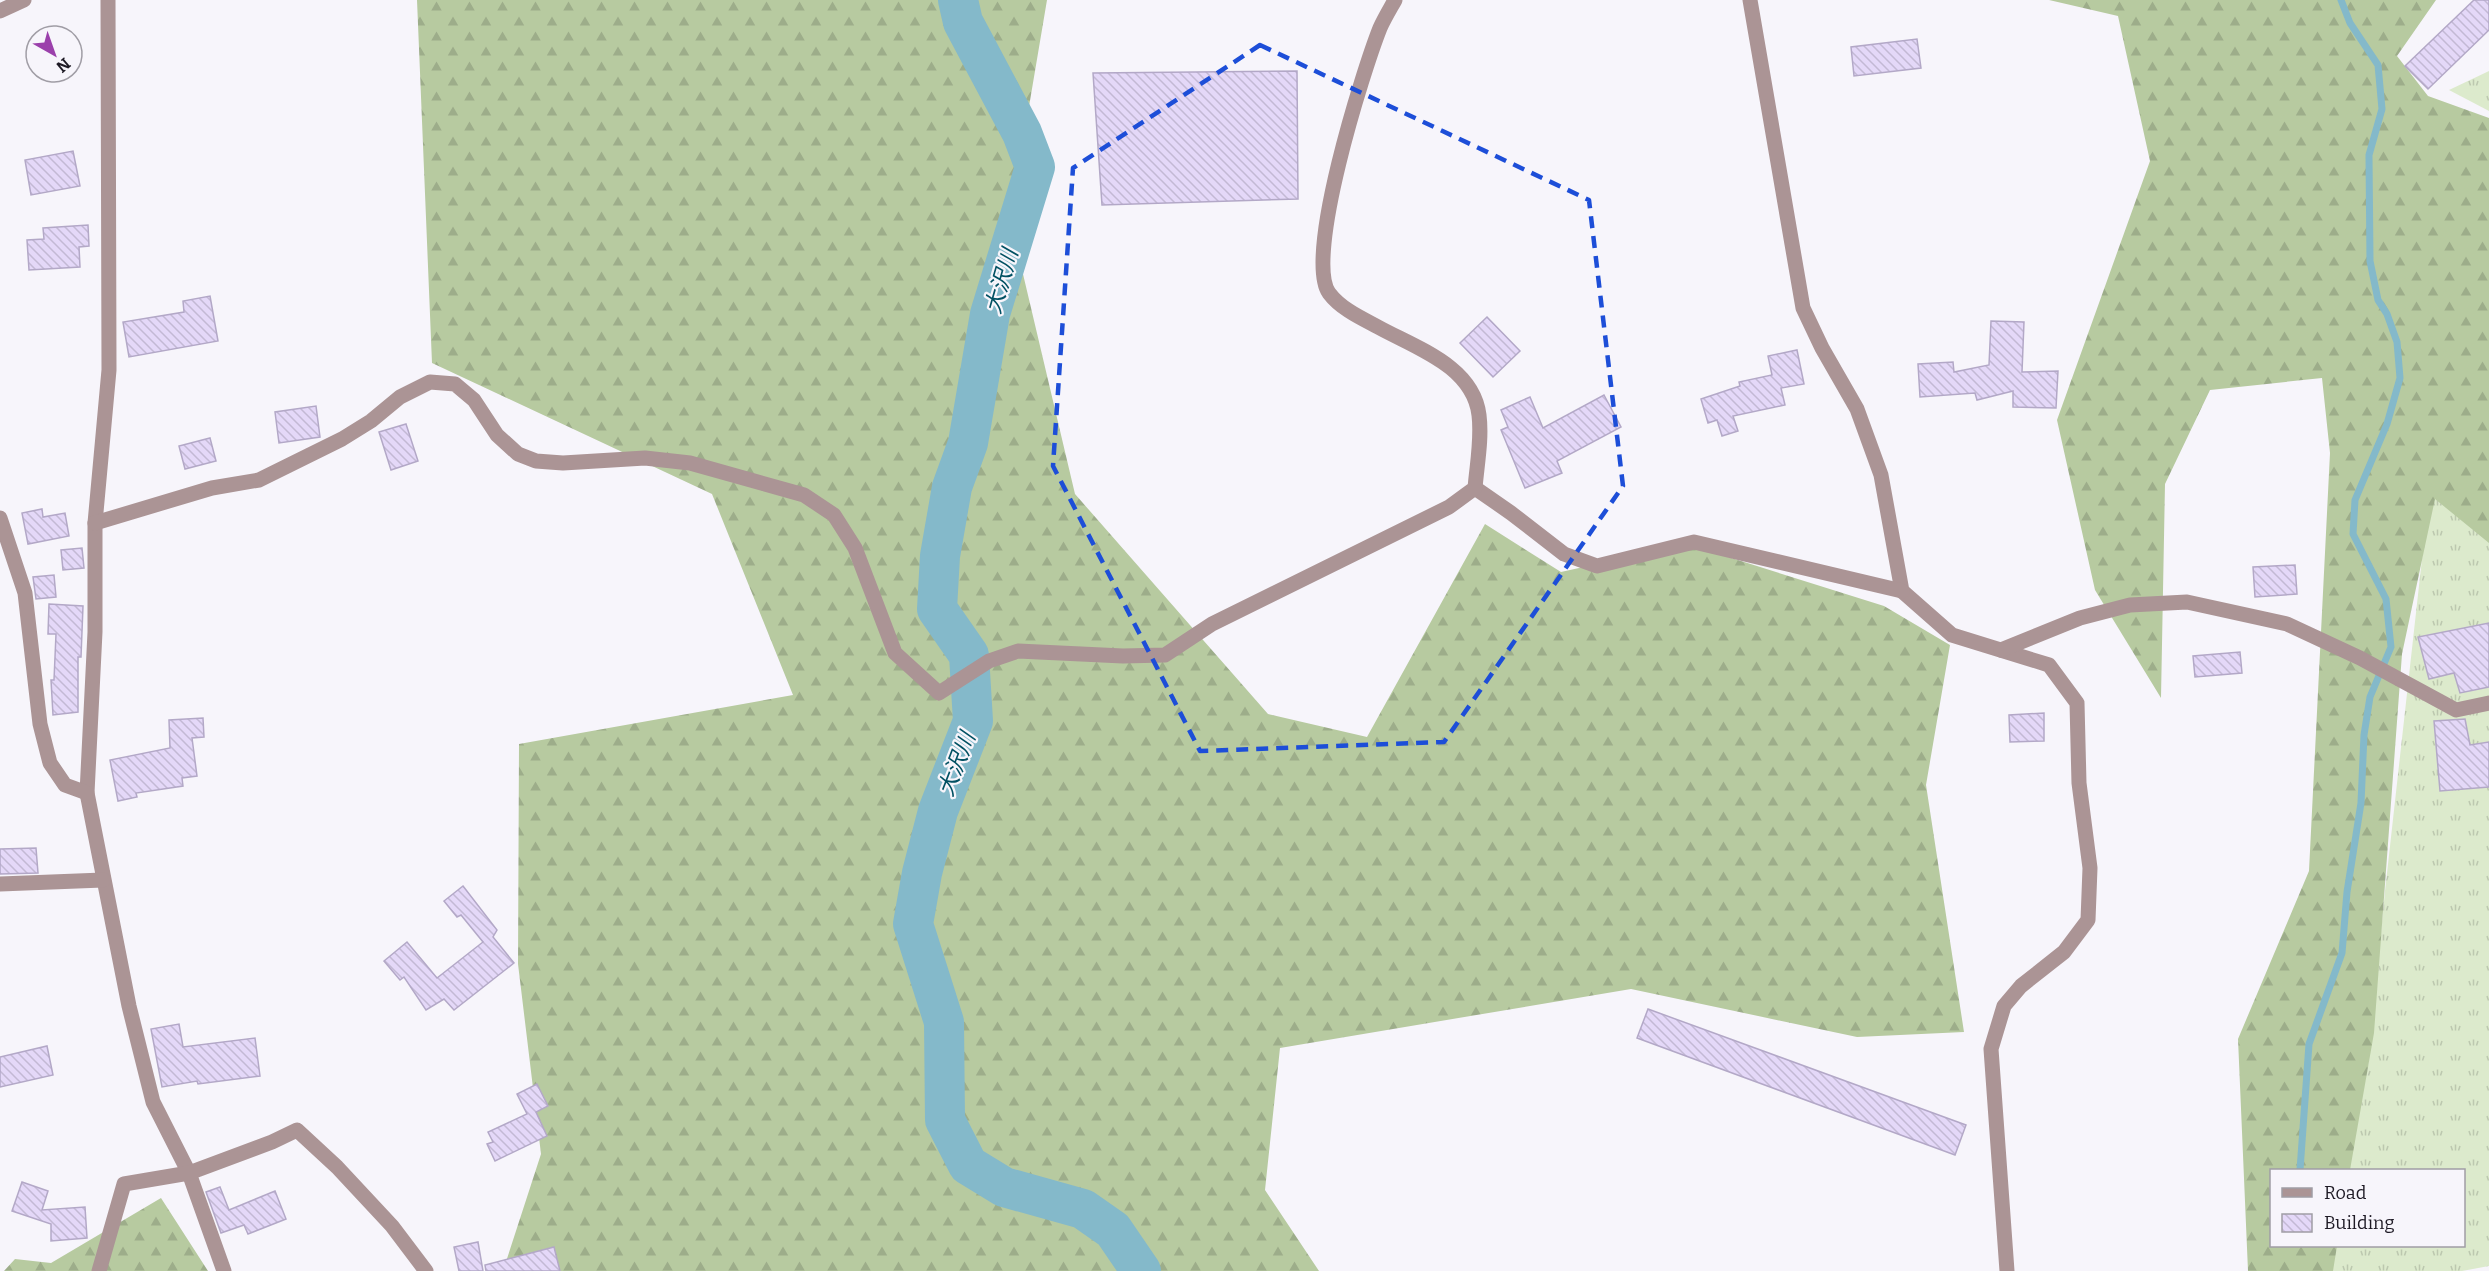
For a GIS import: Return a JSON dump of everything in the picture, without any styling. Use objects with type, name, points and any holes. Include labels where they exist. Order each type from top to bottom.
[{"type":"street","points":[[0,11],[24,0]]},
{"type":"street","points":[[108,0],[109,370],[95,523],[95,632],[87,793],[129,1006],[153,1102],[189,1173],[224,1271]]},
{"type":"street","points":[[95,523],[212,488],[259,480],[342,439],[371,421],[400,398],[430,382],[455,384],[474,400],[497,435],[518,454],[536,461],[563,463],[645,458],[690,462],[804,495],[834,515],[855,548],[895,653],[939,693],[989,661],[1018,651],[1123,656],[1165,655],[1212,624],[1449,507],[1475,488],[1480,432],[1479,413],[1472,392],[1456,369],[1351,312],[1328,292],[1322,259],[1337,164],[1380,28],[1395,0]]},
{"type":"street","points":[[1750,0],[1803,308],[1822,348],[1857,409],[1881,475],[1902,591]]},
{"type":"street","points":[[1475,488],[1564,555],[1597,566],[1694,542],[1902,591],[1952,635],[2049,665],[2077,703],[2079,783],[2090,868],[2088,920],[2064,952],[2021,986],[2004,1006],[1991,1049],[2007,1271]]},
{"type":"street","points":[[0,518],[25,593],[40,724],[50,763],[65,784],[87,793]]},
{"type":"street","points":[[2001,650],[2080,618],[2130,604],[2187,602],[2287,624],[2360,658],[2456,710],[2489,703]]},
{"type":"street","points":[[0,884],[103,880]]},
{"type":"street","points":[[99,1271],[124,1184],[189,1173],[297,1131],[337,1167],[392,1226],[426,1271]]},
{"type":"highlighted area","points":[[1260,45],[1589,200],[1623,486],[1444,742],[1200,751],[1053,466],[1073,168]]},
{"type":"green space","points":[[417,0],[1047,0],[1010,219],[1075,494],[1268,714],[1367,737],[1485,524],[1561,572],[1687,544],[1884,606],[1950,645],[1926,785],[1964,1032],[1857,1037],[1631,989],[1280,1048],[1265,1190],[1319,1271],[503,1271],[541,1154],[518,964],[519,744],[793,695],[712,494],[432,363]]},
{"type":"green space","points":[[2049,0],[2436,0],[2397,56],[2428,96],[2489,118],[2489,543],[2435,499],[2402,654],[2374,1033],[2350,1169],[2270,1169],[2270,1247],[2337,1247],[2333,1271],[2248,1271],[2238,1039],[2309,871],[2330,453],[2322,378],[2210,390],[2165,484],[2161,698],[2095,590],[2057,420],[2150,161],[2118,16]]},
{"type":"green space","points":[[2489,71],[2489,111],[2449,90]]},
{"type":"green space","points":[[2432,469],[2489,522],[2489,1266],[2462,1271],[2326,1271],[2331,1247],[2465,1247],[2465,1169],[2347,1169],[2368,1066]]},
{"type":"green space","points":[[161,1198],[208,1271],[4,1271],[15,1259],[51,1263]]},
{"type":"building","points":[[2474,0],[2489,0],[2489,30],[2428,89],[2405,66]]},
{"type":"building","points":[[1917,39],[1921,68],[1854,76],[1851,47]]},
{"type":"building","points":[[1297,71],[1298,199],[1102,205],[1093,73]]},
{"type":"building","points":[[73,151],[80,186],[31,195],[25,160]]},
{"type":"building","points":[[88,225],[89,246],[79,247],[80,267],[29,270],[27,240],[44,239],[43,228]]},
{"type":"building","points":[[210,296],[218,341],[129,357],[123,322],[184,312],[183,301]]},
{"type":"building","points":[[1487,317],[1520,351],[1493,377],[1460,343]]},
{"type":"building","points":[[1991,321],[2024,322],[2022,372],[2058,371],[2056,408],[2013,407],[2013,391],[1977,400],[1975,393],[1920,397],[1918,364],[1953,362],[1954,372],[1989,365]]},
{"type":"building","points":[[1797,350],[1804,384],[1781,388],[1785,405],[1733,416],[1738,431],[1722,436],[1717,420],[1708,423],[1701,399],[1740,386],[1739,382],[1772,375],[1768,356]]},
{"type":"building","points":[[1604,395],[1621,427],[1557,461],[1562,473],[1525,488],[1501,430],[1508,427],[1501,410],[1530,397],[1543,428]]},
{"type":"building","points":[[316,406],[320,437],[279,443],[275,412]]},
{"type":"building","points":[[406,424],[418,461],[391,470],[379,432]]},
{"type":"building","points":[[210,438],[216,461],[185,469],[179,446]]},
{"type":"building","points":[[42,509],[43,517],[65,513],[69,536],[28,544],[22,513]]},
{"type":"building","points":[[82,548],[84,568],[63,570],[61,550]]},
{"type":"building","points":[[2295,565],[2297,594],[2255,597],[2253,567]]},
{"type":"building","points":[[54,575],[56,597],[36,599],[33,577]]},
{"type":"building","points":[[49,604],[83,606],[81,657],[78,657],[78,712],[53,715],[51,680],[54,680],[56,634],[48,634]]},
{"type":"building","points":[[2489,623],[2489,687],[2460,693],[2454,673],[2429,679],[2418,637]]},
{"type":"building","points":[[2240,652],[2242,673],[2195,677],[2193,656]]},
{"type":"building","points":[[2044,713],[2044,741],[2010,742],[2009,715]]},
{"type":"building","points":[[203,718],[204,737],[192,738],[197,776],[182,778],[183,786],[136,793],[137,797],[118,801],[110,760],[170,748],[169,720]]},
{"type":"building","points":[[2465,719],[2470,745],[2489,742],[2489,787],[2440,791],[2434,721]]},
{"type":"building","points":[[36,848],[38,873],[0,874],[0,849]]},
{"type":"building","points":[[463,886],[497,930],[493,937],[514,963],[454,1010],[444,999],[426,1010],[404,977],[400,980],[384,961],[407,942],[437,978],[483,942],[461,915],[457,917],[444,901]]},
{"type":"building","points":[[1648,1009],[1966,1125],[1955,1155],[1637,1038]]},
{"type":"building","points":[[179,1024],[183,1047],[255,1038],[260,1076],[198,1084],[197,1081],[162,1087],[151,1029]]},
{"type":"building","points":[[47,1046],[53,1075],[0,1087],[0,1057]]},
{"type":"building","points":[[537,1084],[548,1106],[536,1112],[547,1136],[495,1161],[487,1144],[493,1142],[488,1132],[527,1114],[517,1094]]},
{"type":"building","points":[[22,1182],[48,1191],[42,1210],[85,1207],[87,1238],[51,1241],[51,1224],[12,1211]]},
{"type":"building","points":[[220,1187],[229,1210],[275,1191],[286,1219],[248,1234],[244,1225],[221,1233],[206,1192]]},
{"type":"building","points":[[478,1242],[483,1271],[459,1271],[454,1247]]},
{"type":"building","points":[[554,1247],[560,1271],[486,1271],[485,1265]]},
{"type":"waterway","name":"大沢川","points":[[958,0],[963,22],[1022,133],[1035,167],[990,314],[968,443],[952,487],[940,556],[937,609],[969,655],[973,721],[938,811],[922,873],[913,924],[944,1022],[945,1120],[968,1165],[1004,1187],[1083,1209],[1113,1230],[1141,1271]]},
{"type":"waterway","points":[[2300,1169],[2309,1044],[2342,953],[2347,892],[2361,803],[2364,735],[2370,697],[2391,647],[2386,599],[2353,534],[2355,500],[2387,424],[2400,378],[2397,342],[2387,314],[2378,300],[2370,261],[2369,155],[2382,109],[2378,65],[2350,23],[2341,0]]}]
